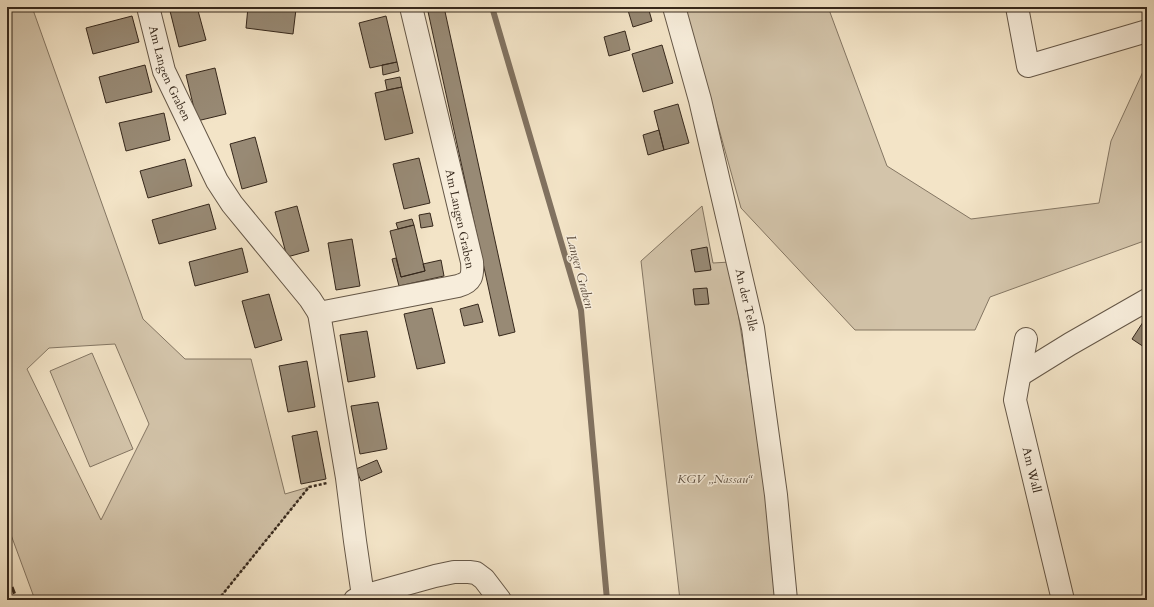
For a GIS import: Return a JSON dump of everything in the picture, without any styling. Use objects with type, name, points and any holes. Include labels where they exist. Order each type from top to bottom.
[{"type":"street","name":"Am Langen Graben","points":[[148,7],[164,71],[217,181],[232,204],[310,299],[319,313],[348,485],[359,598]]},
{"type":"street","name":"Am Langen Graben","points":[[319,313],[465,284],[470,279],[472,262],[411,7]]},
{"type":"street","name":"An der Telle","points":[[674,7],[700,100],[753,328],[776,495],[786,600]]},
{"type":"street","points":[[1017,7],[1028,66],[1147,31]]},
{"type":"street","points":[[1020,375],[1070,344],[1147,300]]},
{"type":"street","name":"Am Wall","points":[[1026,338],[1015,400],[1063,600]]},
{"type":"street","points":[[359,598],[435,576],[454,572],[468,572],[476,573],[484,579],[500,600]]},
{"type":"path","points":[[218,600],[308,487],[348,485]]},
{"type":"green space","points":[[7,7],[32,7],[143,319],[185,359],[251,359],[285,494],[309,487],[218,600],[35,600],[7,524]],"holes":[[[115,344],[149,424],[101,520],[27,369],[49,348]]]},
{"type":"green space","points":[[685,7],[828,7],[887,166],[971,219],[1099,203],[1111,141],[1147,63],[1147,219],[1144,241],[990,297],[975,330],[855,330],[741,208]]},
{"type":"green space","name":"KGV „Nassau“","points":[[702,206],[713,263],[730,262],[764,477],[775,600],[680,600],[641,261]]},
{"type":"green space","points":[[92,353],[133,449],[90,467],[50,371]]},
{"type":"building","points":[[169,7],[197,7],[206,40],[179,47]]},
{"type":"building","points":[[248,7],[279,7],[296,9],[293,34],[246,28]]},
{"type":"building","points":[[427,7],[444,7],[515,332],[499,336]]},
{"type":"building","points":[[627,7],[648,7],[652,21],[633,27]]},
{"type":"building","points":[[132,16],[139,42],[93,54],[86,28]]},
{"type":"building","points":[[386,16],[397,62],[370,68],[359,23]]},
{"type":"building","points":[[625,31],[630,50],[609,56],[604,37]]},
{"type":"building","points":[[662,45],[673,83],[643,92],[632,54]]},
{"type":"building","points":[[397,62],[399,71],[383,75],[382,65]]},
{"type":"building","points":[[145,65],[152,92],[106,103],[99,77]]},
{"type":"building","points":[[215,68],[226,114],[197,121],[186,75]]},
{"type":"building","points":[[400,77],[402,87],[387,90],[385,80]]},
{"type":"building","points":[[402,87],[413,133],[385,140],[375,93]]},
{"type":"building","points":[[678,104],[689,143],[664,150],[654,111]]},
{"type":"building","points":[[164,113],[170,140],[126,151],[119,123]]},
{"type":"building","points":[[659,130],[664,150],[648,155],[643,135]]},
{"type":"building","points":[[255,137],[267,182],[242,189],[230,144]]},
{"type":"building","points":[[419,158],[430,203],[404,209],[393,164]]},
{"type":"building","points":[[185,159],[192,186],[148,198],[140,171]]},
{"type":"building","points":[[209,204],[216,229],[159,244],[152,220]]},
{"type":"building","points":[[297,206],[309,251],[287,257],[275,212]]},
{"type":"building","points":[[430,213],[433,226],[421,228],[419,215]]},
{"type":"building","points":[[412,219],[414,225],[398,229],[396,223]]},
{"type":"building","points":[[414,225],[425,271],[401,277],[390,231]]},
{"type":"building","points":[[352,239],[360,286],[336,290],[328,243]]},
{"type":"building","points":[[707,247],[711,270],[695,272],[691,250]]},
{"type":"building","points":[[242,248],[248,272],[195,286],[189,262]]},
{"type":"building","points":[[396,258],[401,277],[425,271],[423,264],[441,260],[444,276],[399,286],[392,259]]},
{"type":"building","points":[[707,288],[709,304],[695,305],[693,289]]},
{"type":"building","points":[[269,294],[282,340],[255,348],[242,301]]},
{"type":"building","points":[[478,304],[483,322],[464,326],[460,309]]},
{"type":"building","points":[[432,308],[445,363],[417,369],[404,314]]},
{"type":"building","points":[[1147,316],[1147,349],[1132,339]]},
{"type":"building","points":[[367,331],[375,377],[348,382],[340,335]]},
{"type":"building","points":[[307,361],[315,407],[288,412],[279,366]]},
{"type":"building","points":[[378,402],[387,449],[360,454],[351,406]]},
{"type":"building","points":[[317,431],[326,479],[301,484],[292,436]]},
{"type":"building","points":[[377,460],[382,472],[361,481],[356,469]]},
{"type":"waterway","name":"Langer Graben","points":[[492,7],[581,310],[607,600]]},
{"type":"railway","points":[[7,574],[17,600]]}]
